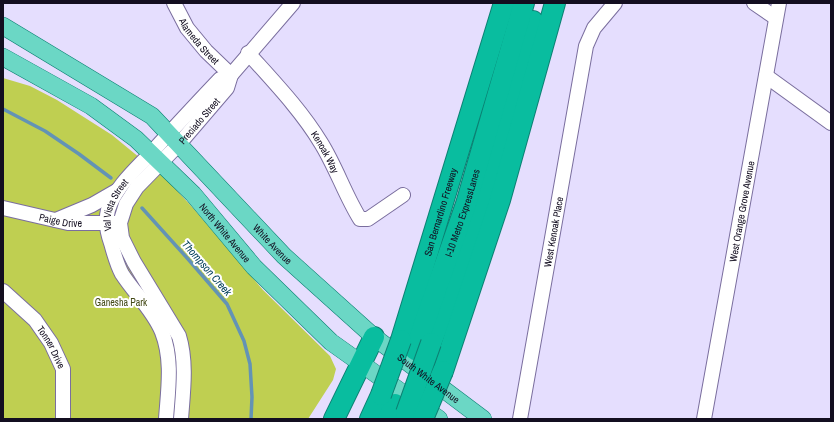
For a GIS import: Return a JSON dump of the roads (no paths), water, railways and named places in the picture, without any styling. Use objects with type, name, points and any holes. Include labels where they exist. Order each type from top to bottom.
[{"type":"highway","name":"San Bernardino Freeway","points":[[399,412],[504,3]]},
{"type":"highway","name":"I-10 Metro ExpressLanes","points":[[399,412],[416,345],[466,204],[524,3]]},
{"type":"highway","name":"I-10 Metro ExpressLanes","points":[[416,345],[452,292],[505,122],[538,3]]},
{"type":"highway","name":"San Bernardino Freeway","points":[[370,419],[399,412],[443,371],[500,200],[555,3]]},
{"type":"highway","points":[[334,419],[374,337]]},
{"type":"main road","points":[[3,26],[152,116],[174,139]]},
{"type":"main road","name":"North White Avenue","points":[[3,57],[91,106],[136,139],[193,194],[254,267],[331,342],[439,419]]},
{"type":"main road","name":"White Avenue","points":[[174,139],[284,256],[374,337]]},
{"type":"main road","name":"South White Avenue","points":[[374,337],[482,419]]},
{"type":"street","name":"Alameda Street","points":[[174,3],[187,28],[206,51],[231,75]]},
{"type":"street","name":"Preciado Street","points":[[156,158],[227,88],[231,75],[248,53],[293,3]]},
{"type":"street","name":"West Kenoak Place","points":[[520,419],[586,46],[594,28],[615,3]]},
{"type":"street","points":[[754,3],[776,18]]},
{"type":"street","name":"West Orange Grove Avenue","points":[[704,419],[779,3]]},
{"type":"street","name":"Kenoak Way","points":[[248,53],[288,98],[321,142],[333,163],[349,200],[360,219],[368,219],[403,195]]},
{"type":"street","points":[[766,76],[831,122]]},
{"type":"street","name":"Val Vista Street","points":[[156,158],[135,169],[120,188],[108,210],[113,223],[134,262],[179,336],[182,344],[183,381],[181,419]]},
{"type":"street","name":"Val Vista Street","points":[[156,158],[113,223],[108,235],[118,266],[151,312],[161,331],[167,348],[169,359],[169,376],[166,419]]},
{"type":"street","points":[[55,220],[92,205],[120,188]]},
{"type":"street","name":"Paige Drive","points":[[3,208],[68,222],[113,223]]},
{"type":"street","name":"Tonner Drive","points":[[3,291],[35,320],[51,342],[64,369],[63,419]]},
{"type":"waterway","name":"Thompson Creek","points":[[3,109],[45,131],[111,178]]},
{"type":"waterway","name":"Thompson Creek","points":[[142,208],[227,304],[244,341],[250,364],[252,397],[251,419]]},
{"type":"park label","name":"Ganesha Park","points":[[121,302]]}]
